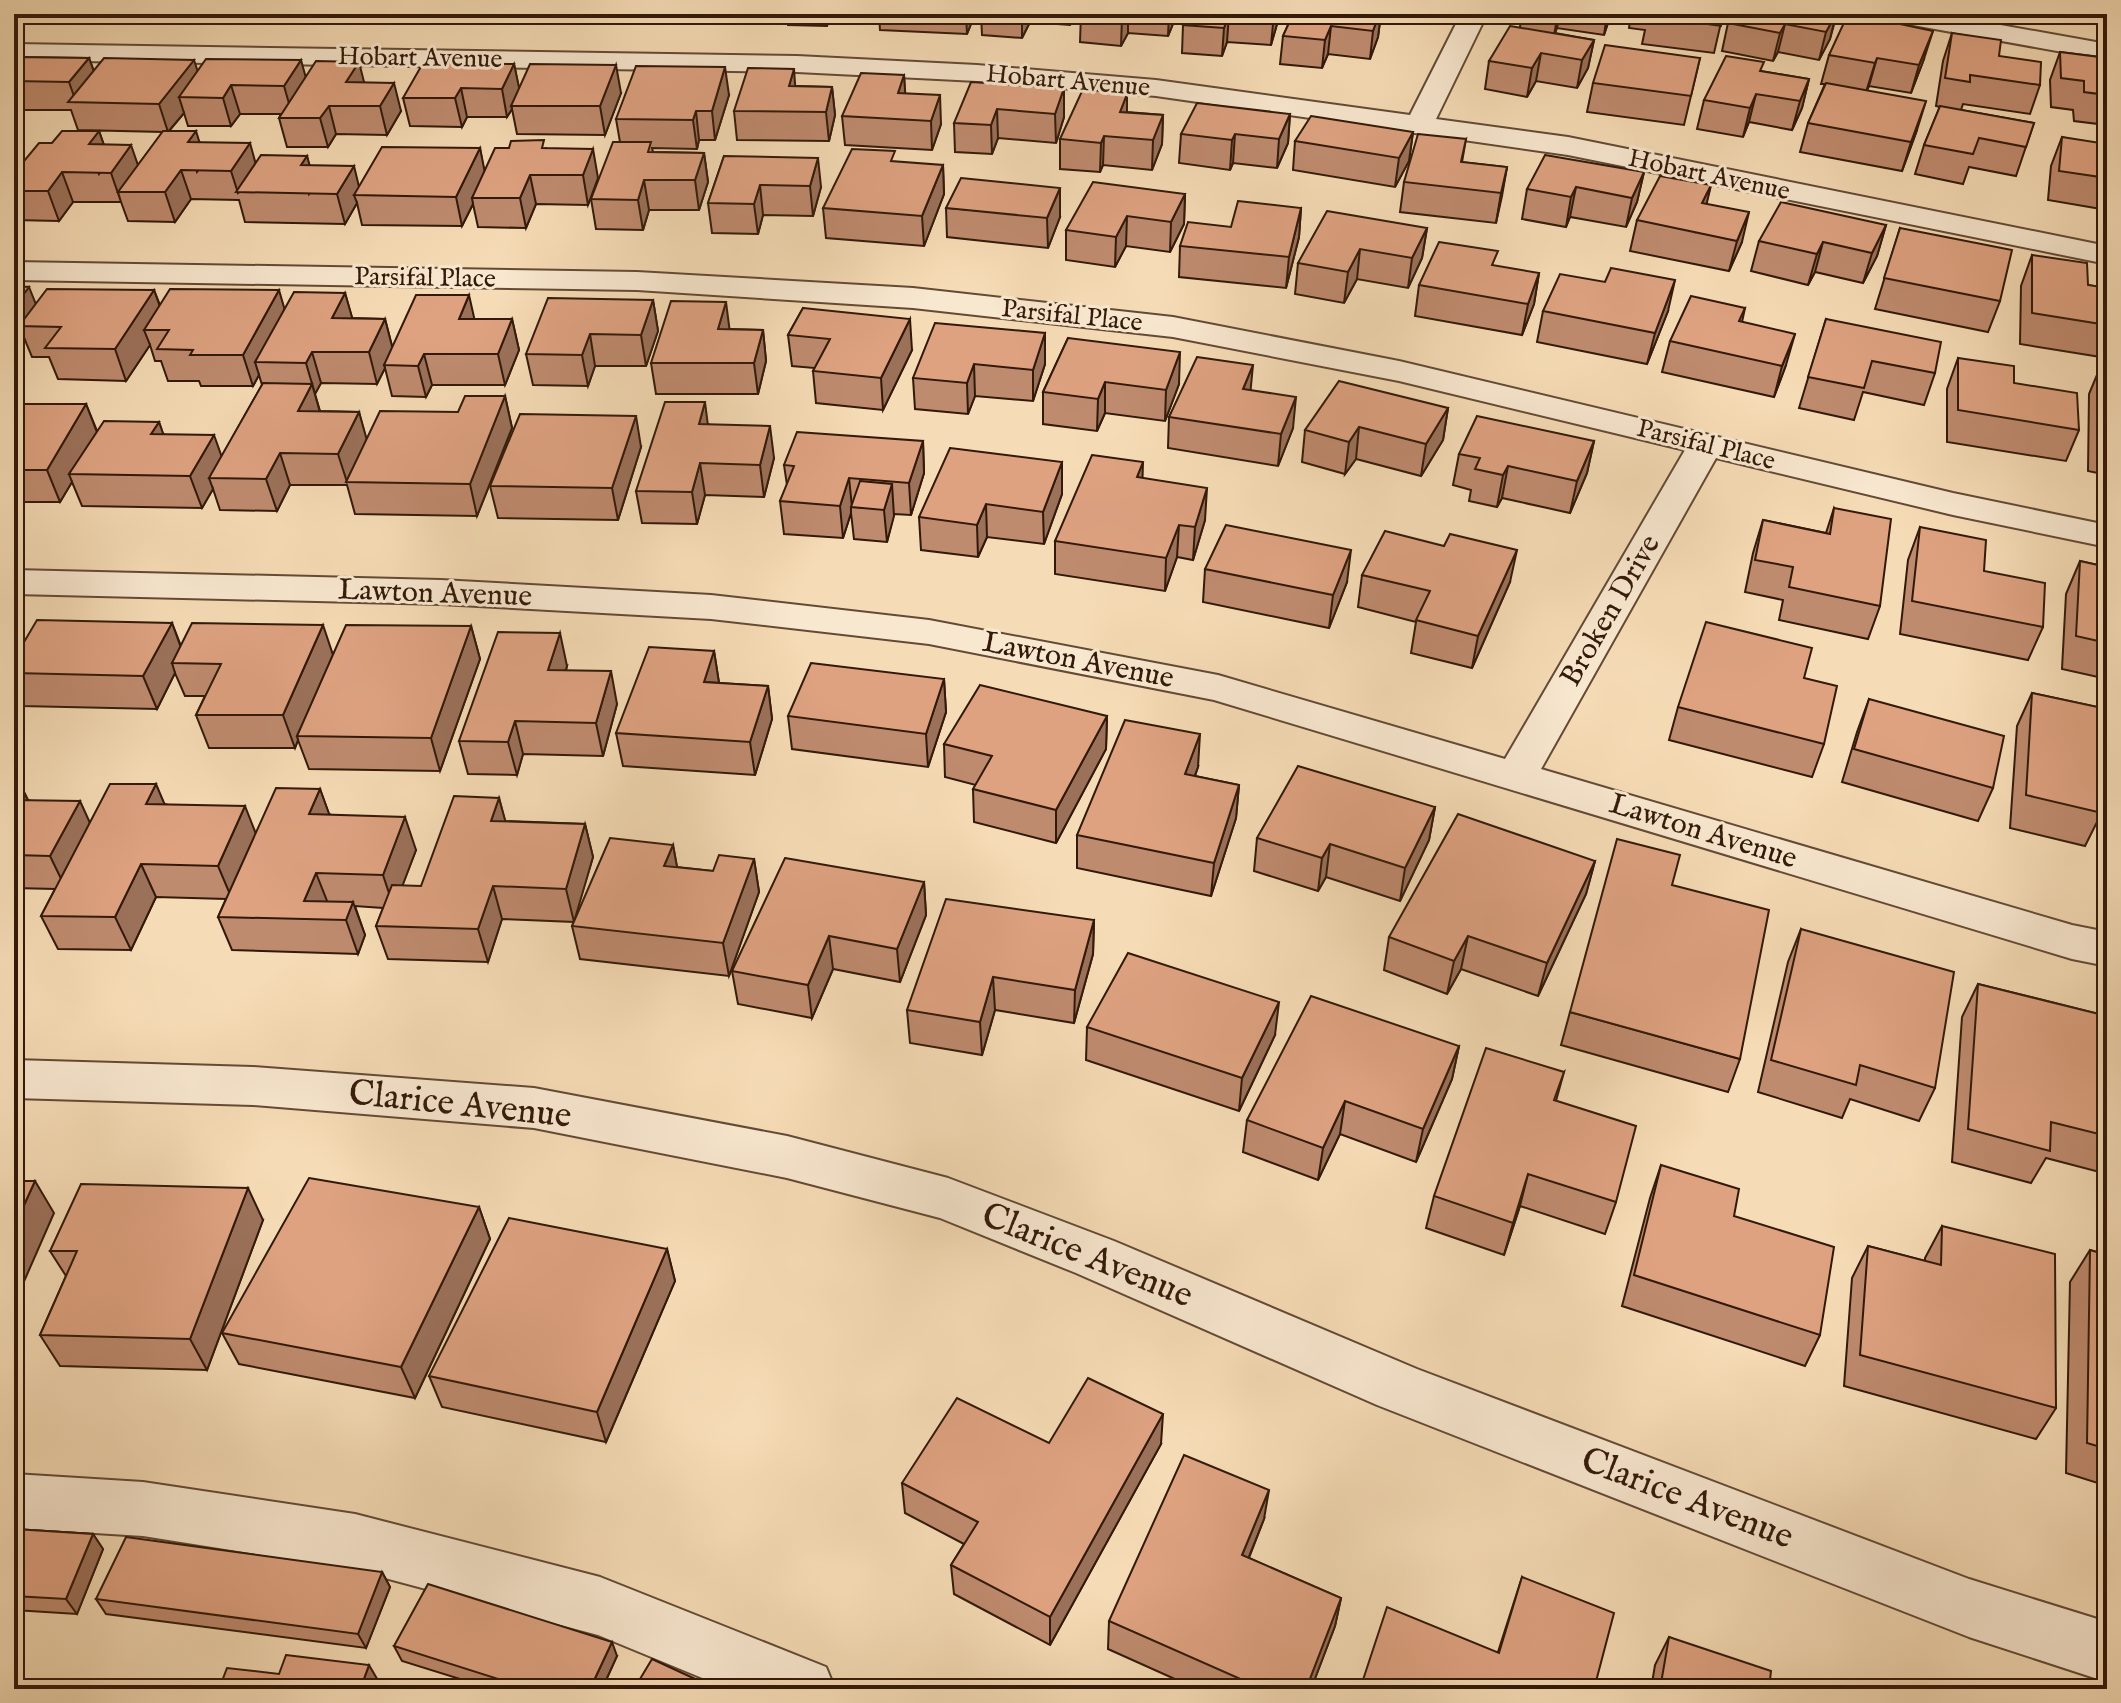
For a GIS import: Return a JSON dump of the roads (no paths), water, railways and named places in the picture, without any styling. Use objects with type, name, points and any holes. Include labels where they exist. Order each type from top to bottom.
[{"type":"street","points":[[1420,123],[1474,14]]},
{"type":"street","points":[[1896,14],[2107,52]]},
{"type":"street","name":"Hobart Avenue","points":[[14,52],[857,67],[1156,88],[1568,146],[2107,255]]},
{"type":"street","name":"Parsifal Place","points":[[14,271],[637,281],[913,298],[1173,327],[1399,371],[1953,504],[2107,536]]},
{"type":"street","name":"Broken Drive","points":[[1516,777],[1706,445]]},
{"type":"street","name":"Lawton Avenue","points":[[14,582],[441,592],[695,606],[929,632],[1218,688],[2072,942],[2107,949]]},
{"type":"street","name":"Clarice Avenue","points":[[14,1079],[253,1086],[534,1108],[787,1157],[948,1199],[1095,1257],[1397,1387],[1969,1608],[2107,1652]]},
{"type":"street","points":[[14,1501],[143,1509],[355,1542],[600,1606],[804,1689]]}]
